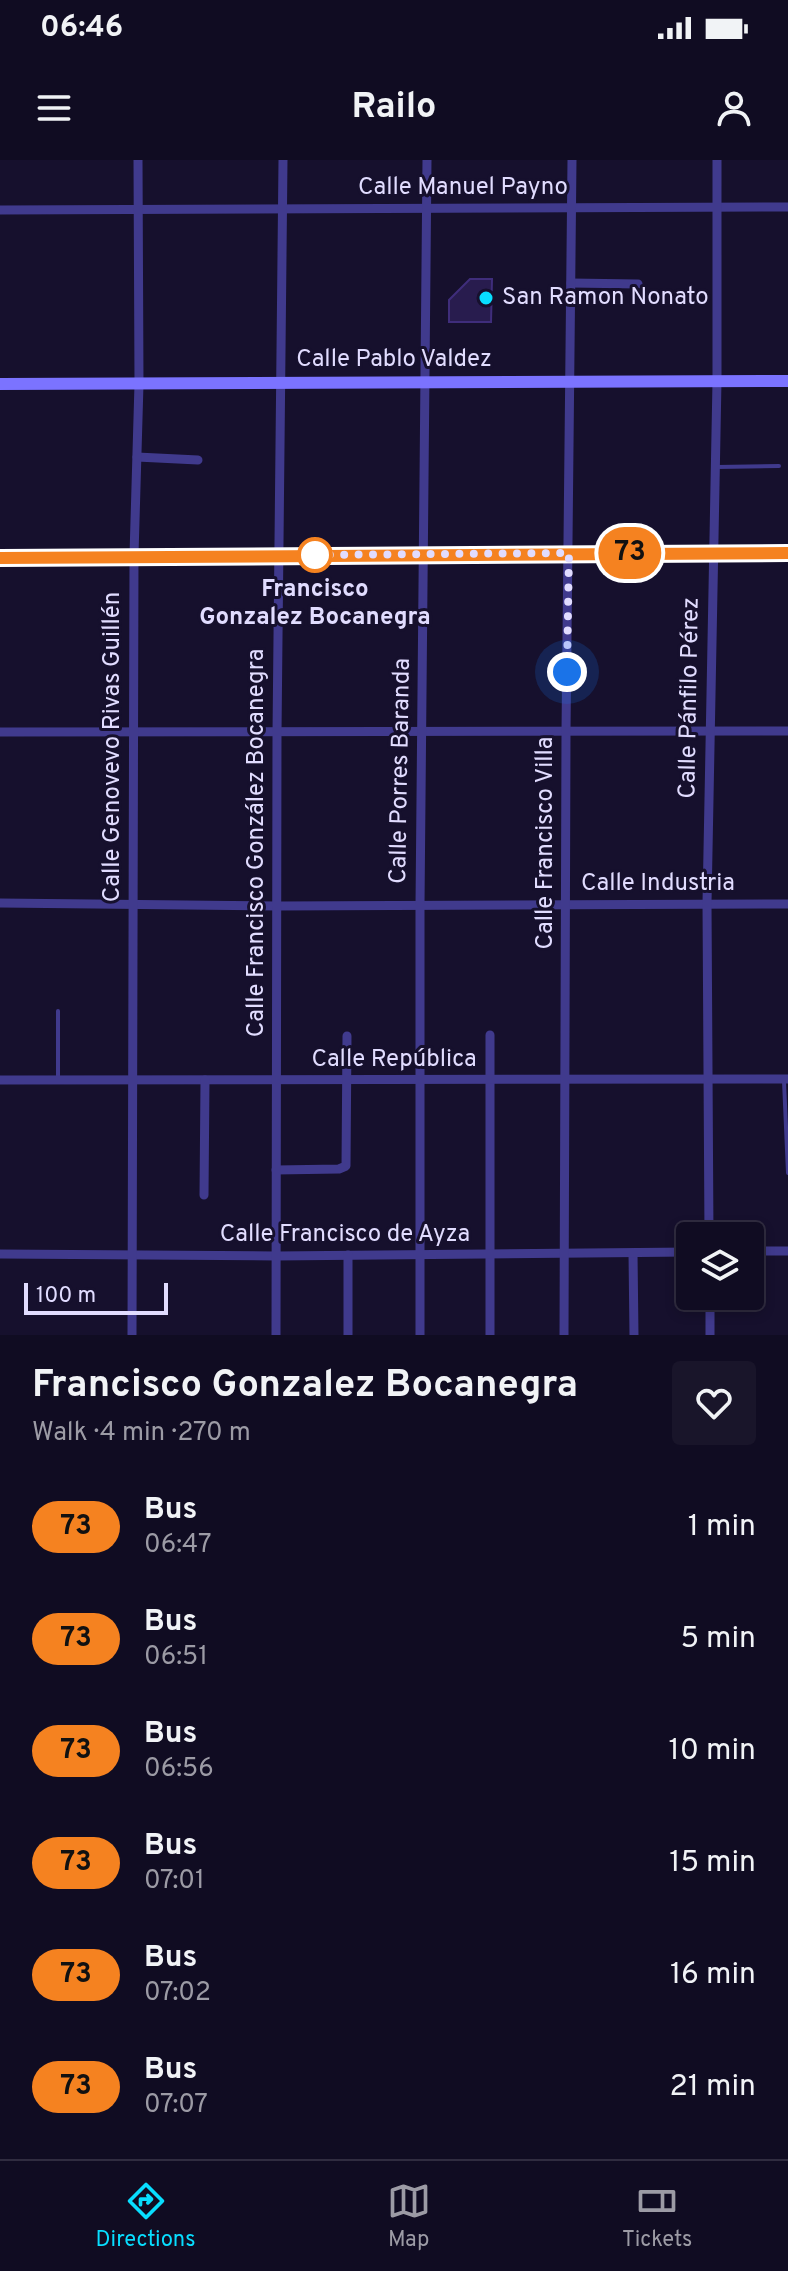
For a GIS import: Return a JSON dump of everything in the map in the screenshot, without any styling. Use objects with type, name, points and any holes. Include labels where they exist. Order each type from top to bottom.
[{"type":"street","name":"Calle Genovevo Rivas Guillén","points":[[132,1335],[138,160]]},
{"type":"street","name":"Calle Francisco González Bocanegra","points":[[276,1335],[277,733],[283,160]]},
{"type":"street","name":"Calle Porres Baranda","points":[[420,1335],[420,905],[427,160]]},
{"type":"street","name":"Calle Francisco Villa","points":[[564,1335],[572,160]]},
{"type":"street","name":"Calle Pánfilo Pérez","points":[[709,1222],[707,903],[717,381],[717,160]]},
{"type":"street","name":"Calle Manuel Payno","points":[[0,210],[788,207]]},
{"type":"street","points":[[571,283],[638,284]]},
{"type":"street","name":"Calle Pablo Valdez","points":[[0,384],[788,381]]},
{"type":"street","points":[[137,457],[198,460]]},
{"type":"street","points":[[0,558],[788,553]]},
{"type":"street","points":[[0,732],[788,731]]},
{"type":"street","name":"Calle Industria","points":[[0,903],[132,906],[788,904]]},
{"type":"street","points":[[490,1035],[490,1335]]},
{"type":"street","points":[[276,1170],[345,1167],[347,1036]]},
{"type":"street","name":"Calle República","points":[[0,1080],[786,1079]]},
{"type":"street","points":[[204,1195],[205,1080]]},
{"type":"street","points":[[764,1251],[788,1251]]},
{"type":"street","name":"Calle Francisco de Ayza","points":[[0,1254],[276,1256],[676,1252]]},
{"type":"street","points":[[633,1253],[634,1335]]},
{"type":"street","points":[[348,1255],[348,1335]]},
{"type":"street","points":[[710,1310],[710,1335]]},
{"type":"lane","points":[[715,467],[779,466]]},
{"type":"lane","points":[[58,1011],[58,1080]]},
{"type":"lane","points":[[786,1079],[788,1173]]},
{"type":"building","points":[[470,279],[492,279],[491,322],[449,322],[449,300]]},
{"type":"bus line","name":"73","points":[[0,558],[788,553]]},
{"type":"place","name":"San Ramon Nonato","points":[[486,298]]},
{"type":"place","name":"Francisco Gonzalez Bocanegra","points":[[315,555]]},
{"type":"route","points":[[315,555],[308,555],[569,553],[567,672]]}]
